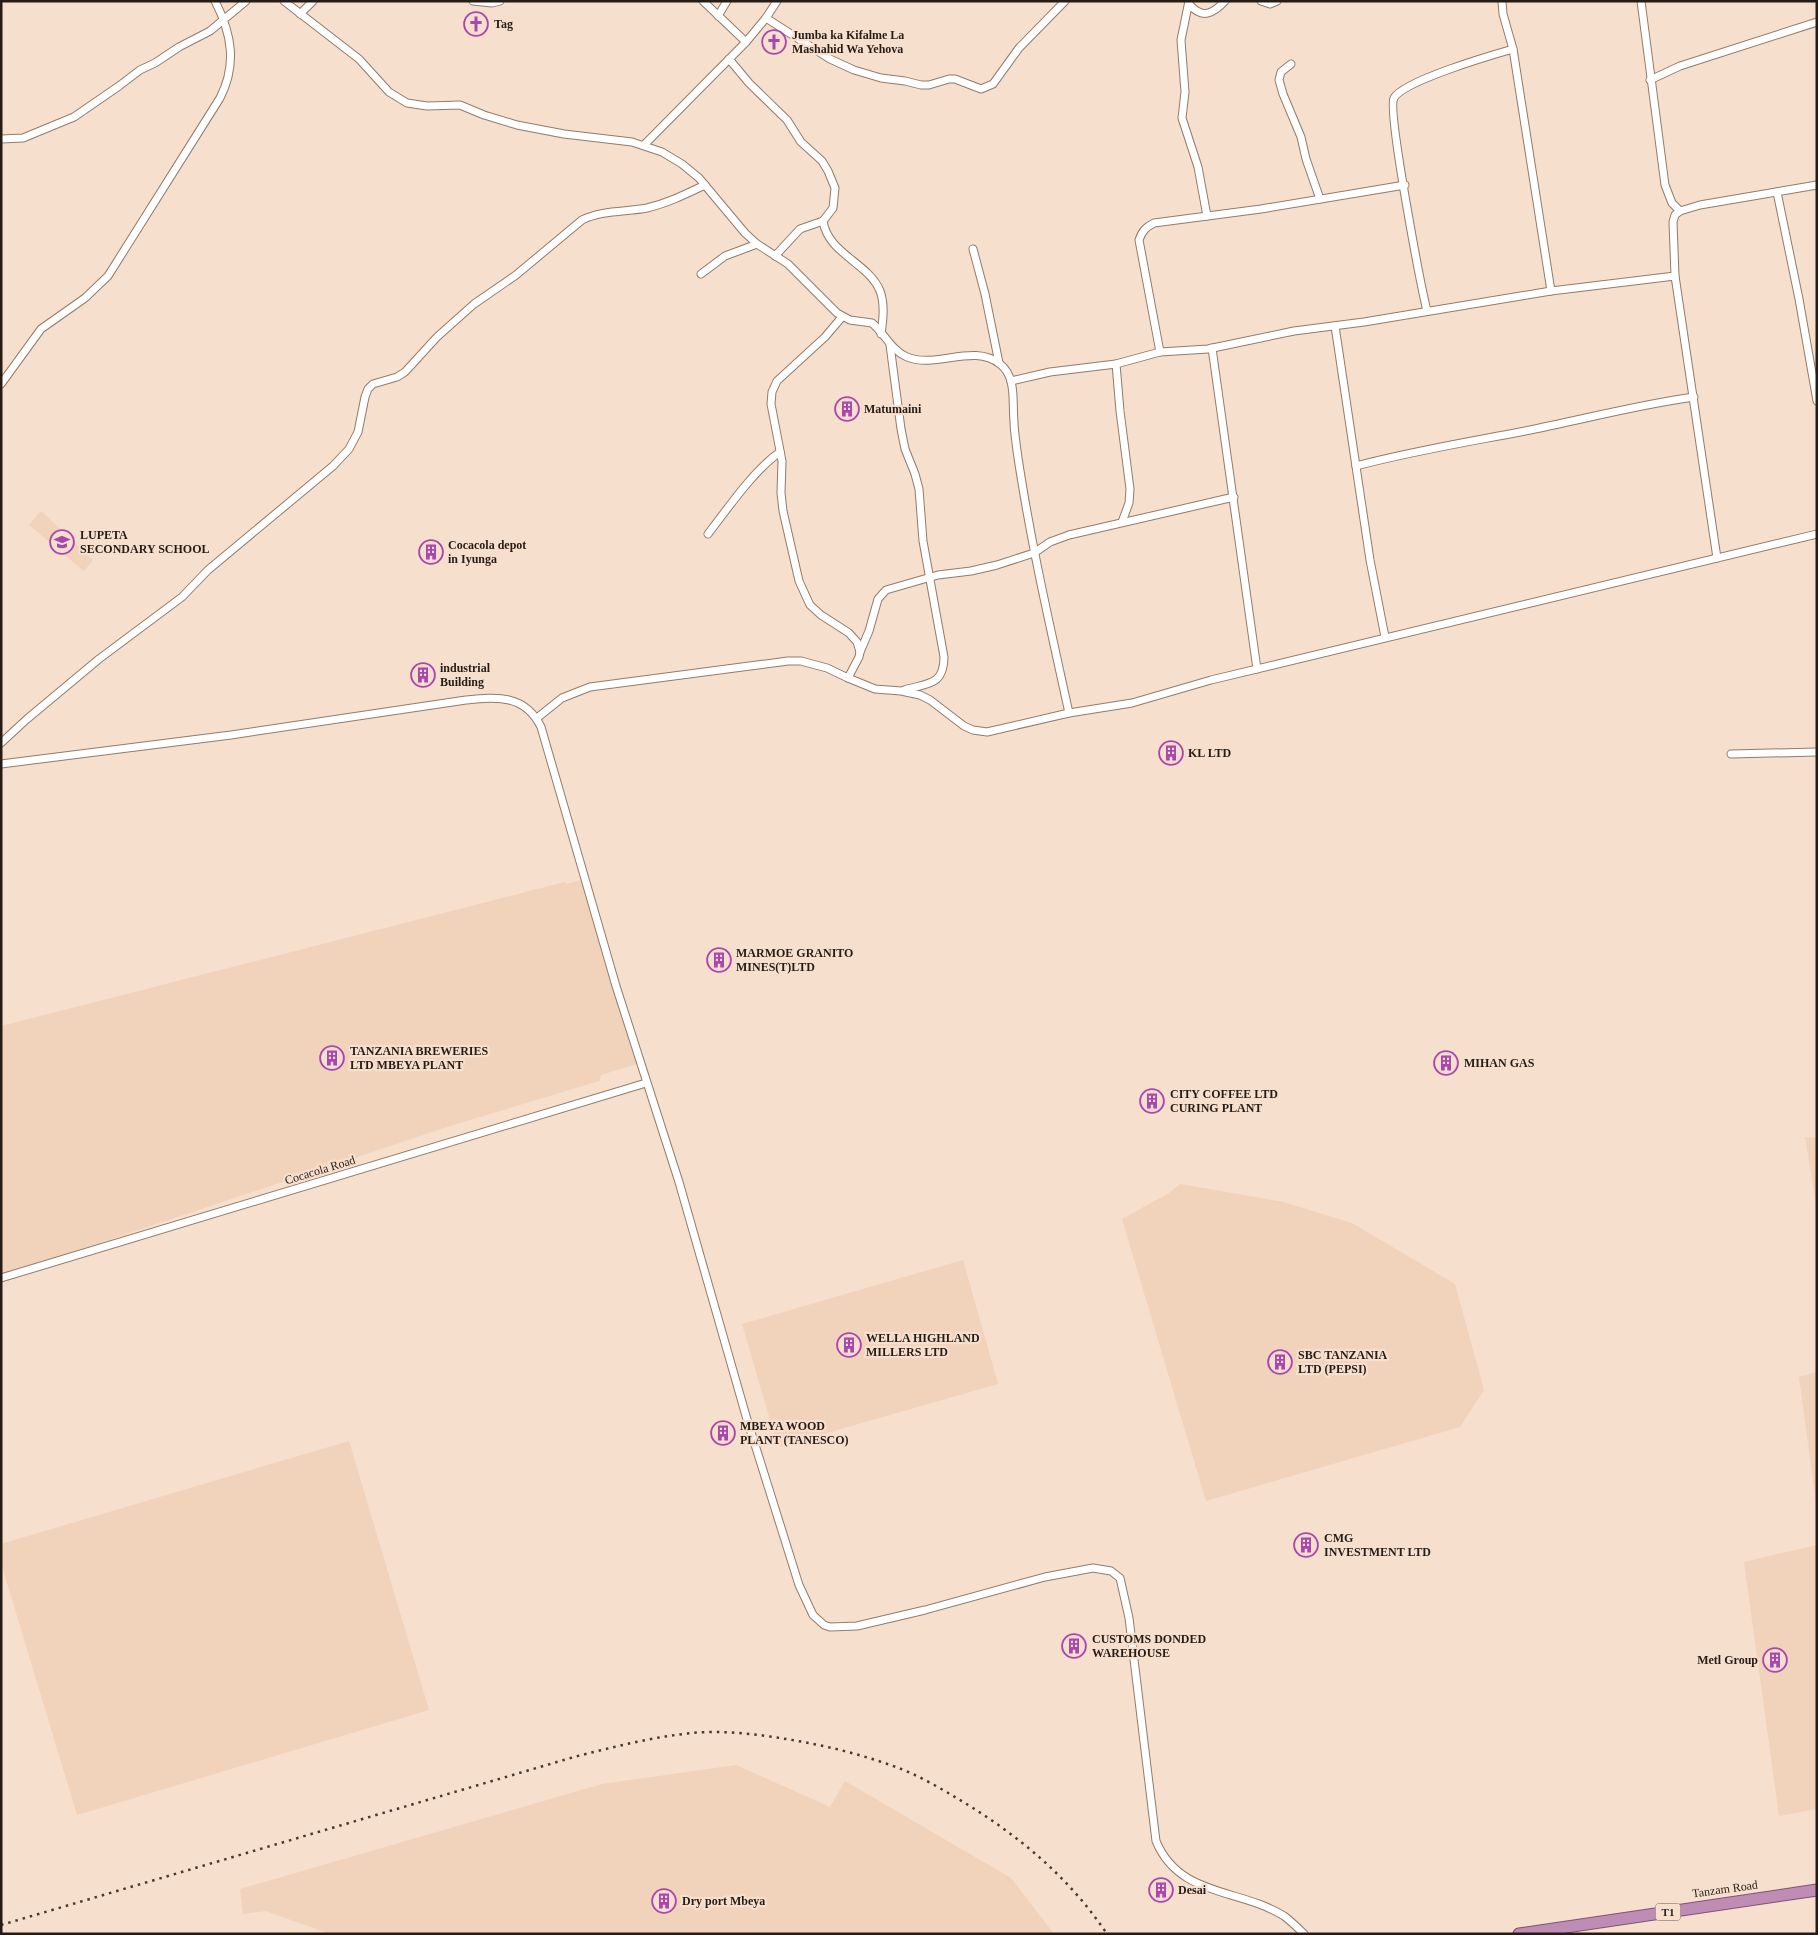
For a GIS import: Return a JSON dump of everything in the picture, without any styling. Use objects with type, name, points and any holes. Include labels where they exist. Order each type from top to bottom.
[{"type":"highway","name":"Tanzam Road","points":[[1519,1934],[1817,1890]]},
{"type":"street","points":[[1,384],[41,329],[85,298],[108,276],[195,140],[226,86],[230,74],[230,50],[224,20],[215,1]]},
{"type":"street","points":[[1,139],[24,138],[74,117],[140,70],[155,63],[179,47],[205,35],[246,1]]},
{"type":"street","points":[[284,1],[354,55],[389,92],[407,103],[427,106],[460,105],[517,125],[644,145],[662,152],[682,164],[705,184],[736,223],[757,244],[799,273],[842,316],[850,320],[872,323],[890,344],[906,357],[922,360],[976,356],[992,360],[1004,367],[1011,381],[1015,439],[1034,553],[1069,713]]},
{"type":"street","points":[[300,14],[313,1]]},
{"type":"street","points":[[473,1],[492,3],[500,1]]},
{"type":"street","points":[[703,1],[746,42]]},
{"type":"street","points":[[718,16],[727,1]]},
{"type":"street","points":[[644,145],[746,42],[777,1]]},
{"type":"street","points":[[766,18],[830,60],[854,70],[881,78],[921,85],[929,85],[949,79],[981,89],[993,84],[1019,48],[1065,1]]},
{"type":"street","points":[[1189,3],[1197,12],[1202,14],[1213,11],[1225,1]]},
{"type":"street","points":[[1261,1],[1270,4],[1277,1]]},
{"type":"street","points":[[1502,1],[1503,14],[1512,49],[1551,291]]},
{"type":"street","points":[[1641,1],[1665,186],[1672,203],[1680,212]]},
{"type":"street","points":[[1189,3],[1181,40],[1185,92],[1182,118],[1198,167],[1207,216]]},
{"type":"street","points":[[1650,80],[1680,66],[1817,22]]},
{"type":"street","points":[[1427,311],[1414,247],[1392,104],[1394,98],[1404,89],[1421,81],[1512,49]]},
{"type":"street","points":[[729,59],[749,83],[787,120],[801,142],[816,154],[828,171],[835,188],[833,208],[823,221],[800,229],[775,256]]},
{"type":"street","points":[[1291,64],[1281,72],[1279,80],[1288,109],[1301,137],[1306,159],[1320,199]]},
{"type":"street","points":[[1,743],[26,719],[99,659],[182,597],[208,570],[333,466],[349,448],[358,432],[368,389],[373,384],[397,377],[405,372],[437,337],[474,304],[516,275],[582,220],[655,206],[705,184]]},
{"type":"street","points":[[1160,352],[1140,253],[1139,240],[1141,232],[1147,226],[1154,223],[1404,185]]},
{"type":"street","points":[[1716,558],[1675,276],[1672,229],[1675,215],[1725,200],[1817,185]]},
{"type":"street","points":[[1777,192],[1799,299],[1817,402]]},
{"type":"street","points":[[823,221],[826,230],[838,248],[870,277],[878,287],[883,310],[882,334]]},
{"type":"street","points":[[700,274],[725,256],[757,244]]},
{"type":"street","points":[[973,249],[999,363]]},
{"type":"street","points":[[1011,381],[1039,374],[1116,364],[1160,352],[1212,348],[1271,335],[1551,291],[1675,276]]},
{"type":"street","points":[[842,316],[825,337],[774,386],[771,404],[780,452],[783,512],[802,591],[814,610],[854,637],[860,652]]},
{"type":"street","points":[[1335,326],[1370,560],[1385,637]]},
{"type":"street","points":[[890,344],[901,430],[905,450],[919,489],[923,541],[944,657],[942,672],[935,681],[901,691]]},
{"type":"street","points":[[1212,348],[1257,669]]},
{"type":"street","points":[[1116,364],[1130,489],[1129,503],[1122,522]]},
{"type":"street","points":[[1356,466],[1422,450],[1530,430],[1627,408],[1694,397]]},
{"type":"street","points":[[708,534],[744,489],[768,462],[780,452]]},
{"type":"street","points":[[848,678],[860,652],[881,595],[893,588],[930,577],[980,569],[1034,553],[1061,537],[1234,497]]},
{"type":"street","points":[[537,718],[562,698],[590,688],[788,661],[814,664],[827,668],[875,689],[911,692],[930,700],[964,726],[980,732],[994,731],[1069,713],[1132,703],[1193,684],[1385,637],[1508,610],[1817,534]]},
{"type":"street","points":[[1,764],[222,736],[486,698],[503,698],[528,708],[537,718],[541,727],[646,1083],[678,1182],[746,1416],[800,1585],[813,1615],[824,1625],[842,1628],[857,1626],[925,1610],[1061,1573],[1093,1568],[1106,1569],[1116,1574],[1122,1582],[1130,1618],[1156,1840],[1164,1857],[1181,1875],[1204,1886],[1265,1907],[1284,1916],[1304,1934]]},
{"type":"street","points":[[1732,754],[1817,752]]},
{"type":"street","name":"Cocacola Road","points":[[1,1278],[646,1083]]},
{"type":"shaded area","name":"LUPETA SECONDARY SCHOOL","points":[[41,511],[93,560],[84,571],[29,525]]},
{"type":"shaded area","points":[[585,879],[640,1063],[601,1075],[599,1081],[447,1127],[1,1276],[1,1026],[565,882],[566,884]]},
{"type":"shaded area","points":[[1805,1137],[1817,1138],[1817,1211]]},
{"type":"shaded area","points":[[1180,1184],[1283,1202],[1352,1223],[1455,1284],[1484,1390],[1460,1427],[1206,1501],[1122,1219],[1169,1193]]},
{"type":"shaded area","points":[[963,1260],[998,1384],[778,1447],[742,1324]]},
{"type":"shaded area","points":[[1817,1372],[1817,1511],[1799,1377]]},
{"type":"shaded area","points":[[349,1441],[429,1710],[77,1815],[1,1563],[1,1544]]},
{"type":"shaded area","points":[[1817,1545],[1817,1809],[1779,1816],[1744,1562]]},
{"type":"shaded area","points":[[736,1765],[830,1807],[845,1781],[1011,1878],[1054,1934],[330,1934],[266,1911],[243,1914],[240,1889],[602,1784]]},
{"type":"railway","points":[[1,1925],[574,1757],[662,1737],[716,1732],[763,1736],[828,1747],[882,1762],[921,1778],[981,1813],[1022,1843],[1076,1894],[1107,1934]]},
{"type":"place","name":"Tag","points":[[476,24]]},
{"type":"place","name":"Jumba ka Kifalme La Mashahid Wa Yehova","points":[[774,42]]},
{"type":"place","name":"Matumaini","points":[[847,409]]},
{"type":"place","name":"LUPETA SECONDARY SCHOOL","points":[[62,542]]},
{"type":"place","name":"Cocacola depot in Iyunga","points":[[431,552]]},
{"type":"place","name":"industrial Building","points":[[423,675]]},
{"type":"place","name":"KL LTD","points":[[1171,753]]},
{"type":"place","name":"MARMOE GRANITO MINES(T)LTD","points":[[719,960]]},
{"type":"place","name":"TANZANIA BREWERIES LTD MBEYA PLANT","points":[[332,1058]]},
{"type":"place","name":"MIHAN GAS","points":[[1446,1063]]},
{"type":"place","name":"CITY COFFEE LTD CURING PLANT","points":[[1152,1101]]},
{"type":"place","name":"WELLA HIGHLAND MILLERS LTD","points":[[849,1345]]},
{"type":"place","name":"SBC TANZANIA LTD (PEPSI)","points":[[1280,1362]]},
{"type":"place","name":"MBEYA WOOD PLANT (TANESCO)","points":[[723,1433]]},
{"type":"place","name":"CMG INVESTMENT LTD","points":[[1306,1545]]},
{"type":"place","name":"CUSTOMS DONDED WAREHOUSE","points":[[1074,1646]]},
{"type":"place","name":"Metl Group","points":[[1775,1660]]},
{"type":"place","name":"Desai","points":[[1161,1890]]},
{"type":"place","name":"Dry port Mbeya","points":[[664,1901]]}]
